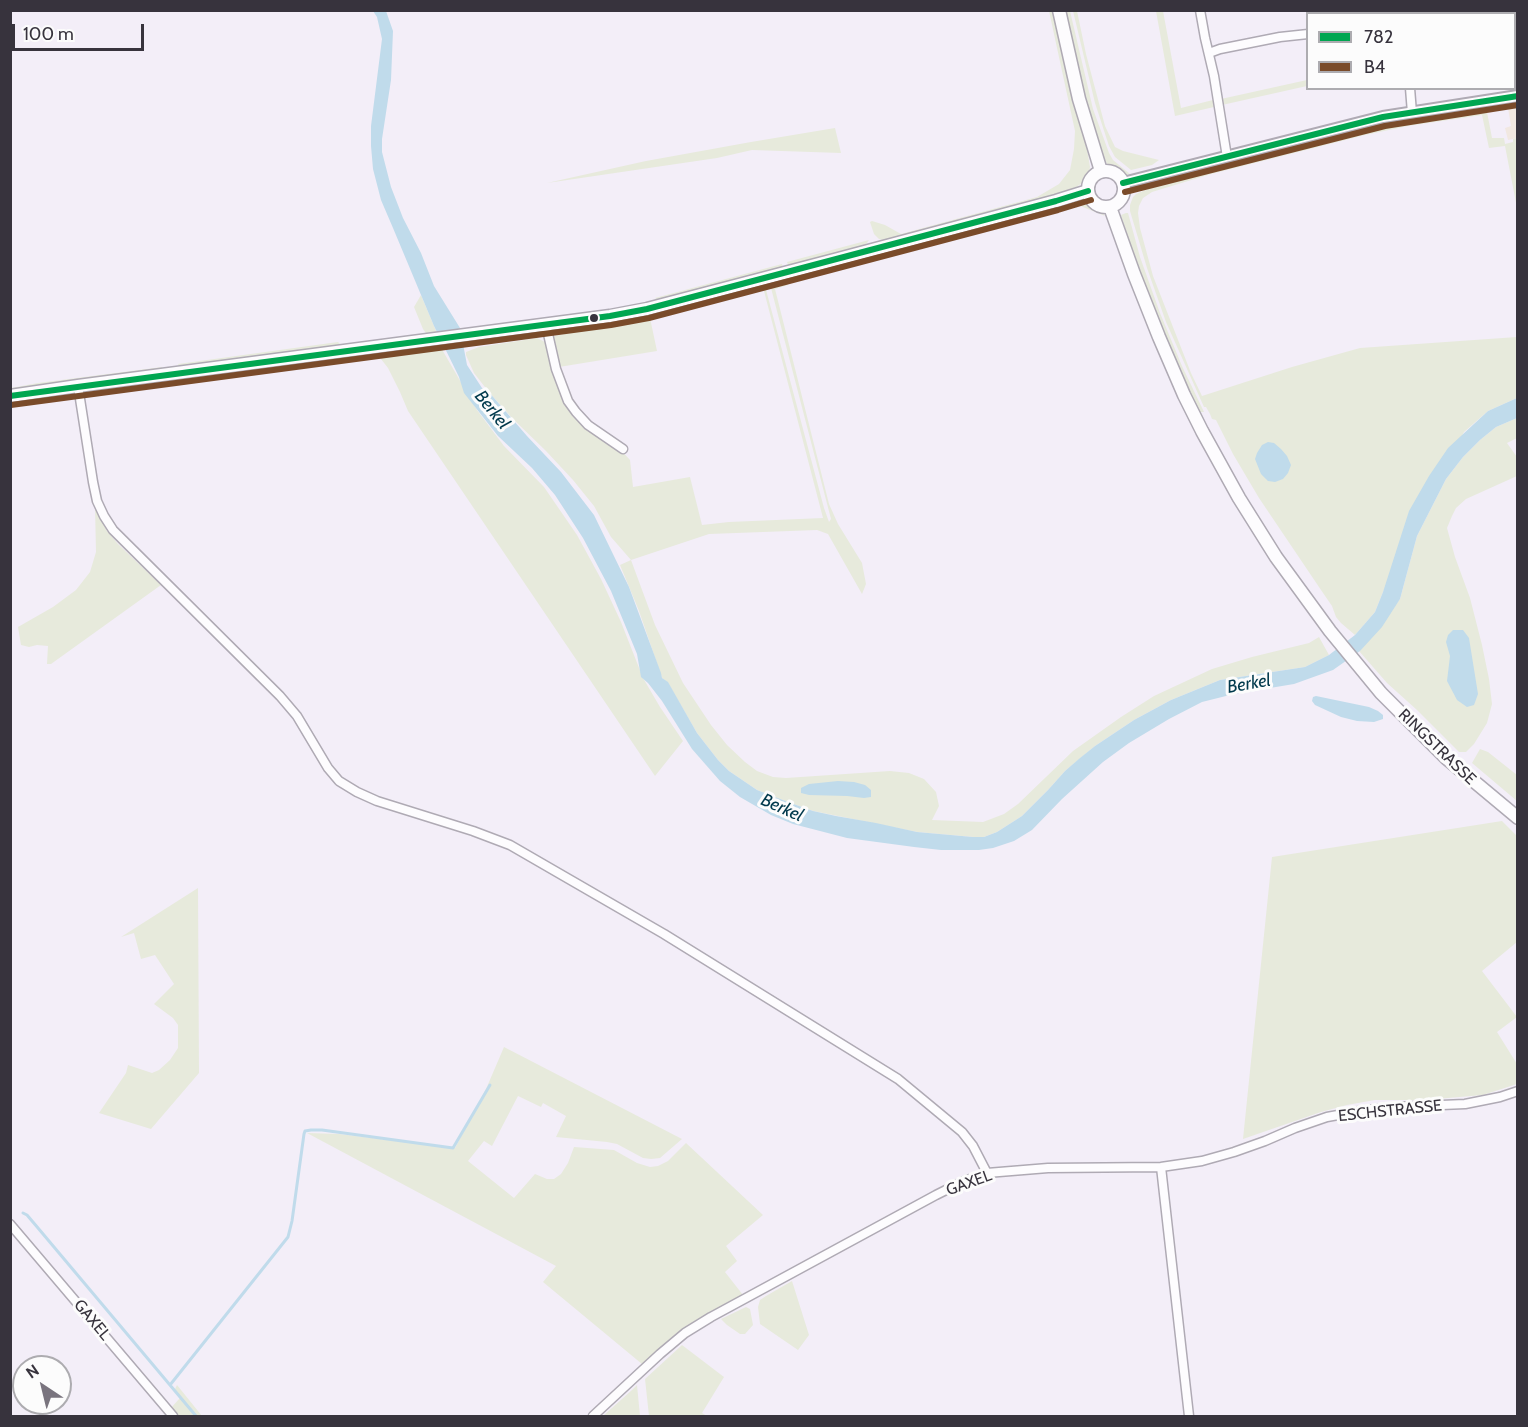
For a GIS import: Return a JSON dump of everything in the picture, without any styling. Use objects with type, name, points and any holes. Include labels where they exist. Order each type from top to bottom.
[{"type":"main road","points":[[1059,10],[1079,99],[1101,171]]},
{"type":"main road","points":[[1107,170],[1117,174],[1124,183],[1120,200],[1110,207],[1096,204],[1092,201],[1088,191],[1092,176],[1101,171],[1107,170]]},
{"type":"main road","points":[[10,396],[546,325],[647,309],[1088,191]]},
{"type":"main road","name":"RINGSTRASSE","points":[[1110,207],[1148,310],[1184,395],[1239,498],[1276,557],[1330,631],[1381,693],[1446,758],[1518,818]]},
{"type":"street","points":[[1200,10],[1220,107],[1227,157]]},
{"type":"street","points":[[1410,12],[1425,10]]},
{"type":"street","points":[[1209,53],[1270,39],[1306,34]]},
{"type":"street","points":[[1410,90],[1412,113]]},
{"type":"street","points":[[1124,183],[1376,119],[1518,96]]},
{"type":"street","points":[[546,325],[556,369],[568,401],[588,425],[623,449]]},
{"type":"street","points":[[78,386],[97,501],[113,530],[280,696],[297,716],[328,768],[339,781],[377,801],[510,845],[664,934],[898,1079],[962,1132],[973,1146],[987,1173]]},
{"type":"street","name":"ESCHSTRASSE","points":[[1161,1167],[1202,1161],[1234,1152],[1327,1117],[1372,1109],[1465,1104],[1518,1091]]},
{"type":"street","points":[[1161,1167],[1189,1416]]},
{"type":"street","name":"GAXEL","points":[[593,1416],[685,1333],[962,1182],[987,1173],[1048,1168],[1161,1167]]},
{"type":"street","name":"GAXEL","points":[[10,1224],[14,1236],[173,1416]]},
{"type":"shaded area","points":[[1049,11],[1055,11],[1084,131],[1090,167],[1083,182],[1065,192],[1028,204],[885,241],[879,239],[874,234],[870,222],[872,221],[901,234],[1037,197],[1059,184],[1070,170],[1075,131]]},
{"type":"shaded area","points":[[1064,11],[1070,11],[1093,109],[1109,153],[1113,160],[1130,174],[1120,173],[1107,164],[1098,144],[1084,101]]},
{"type":"shaded area","points":[[1073,11],[1077,11],[1105,126],[1115,147],[1159,160],[1152,165],[1131,170],[1115,157],[1109,146],[1095,103]]},
{"type":"shaded area","points":[[1156,11],[1163,11],[1181,108],[1213,100],[1214,107],[1175,116]]},
{"type":"shaded area","points":[[1306,80],[1306,86],[1222,105],[1221,99]]},
{"type":"shaded area","points":[[1491,105],[1491,107],[1399,122],[1398,118],[1406,119]]},
{"type":"shaded area","points":[[1517,106],[1517,138],[1508,140],[1505,128],[1511,126],[1508,108]]},
{"type":"shaded area","points":[[1487,112],[1492,138],[1504,138],[1505,144],[1517,138],[1517,208],[1505,146],[1489,148],[1482,115],[1365,135],[1211,174],[1152,192],[1143,198],[1139,206],[1140,228],[1153,276],[1202,396],[1360,348],[1517,337],[1517,398],[1488,411],[1464,432],[1375,612],[1355,635],[1336,617],[1332,606],[1259,498],[1216,420],[1212,419],[1204,407],[1166,322],[1147,268],[1130,205],[1136,194],[1162,183],[1213,169],[1214,172],[1387,127]]},
{"type":"shaded area","points":[[1390,119],[1391,123],[1310,143],[1309,140]]},
{"type":"shaded area","points":[[835,128],[841,153],[752,150],[717,158],[547,183],[646,161]]},
{"type":"shaded area","points":[[1298,143],[1299,146],[1226,165],[1233,160]]},
{"type":"shaded area","points":[[1085,202],[1105,216],[1078,205],[1070,205],[979,227],[1047,208]]},
{"type":"shaded area","points":[[1128,213],[1140,257],[1160,313],[1204,412],[1197,412],[1144,287],[1121,215]]},
{"type":"shaded area","points":[[869,240],[864,247],[789,267],[787,262]]},
{"type":"shaded area","points":[[782,264],[783,268],[659,301],[655,298]]},
{"type":"shaded area","points":[[787,280],[788,285],[775,289],[829,504],[838,524],[862,563],[866,584],[862,594],[828,534],[817,530],[709,534],[631,560],[611,537],[594,506],[573,480],[488,391],[474,373],[466,352],[479,347],[537,338],[545,342],[565,403],[630,460],[633,487],[690,477],[702,525],[823,518],[763,287],[765,286],[829,522],[831,519],[771,288],[771,285]]},
{"type":"shaded area","points":[[421,295],[438,335],[428,336],[423,329],[414,307]]},
{"type":"shaded area","points":[[650,318],[657,351],[559,367],[554,336]]},
{"type":"shaded area","points":[[338,342],[343,347],[248,359],[246,357],[237,358],[180,368],[178,364]]},
{"type":"shaded area","points":[[440,346],[477,410],[504,446],[544,487],[577,535],[621,622],[643,678],[683,741],[655,776],[408,411],[388,368],[381,359],[381,354]]},
{"type":"shaded area","points":[[162,367],[161,370],[11,392],[11,388],[38,383]]},
{"type":"shaded area","points":[[1517,418],[1517,438],[1507,443],[1517,457],[1517,476],[1466,499],[1456,508],[1447,528],[1470,598],[1482,645],[1492,704],[1487,723],[1474,744],[1466,752],[1459,752],[1387,683],[1359,651],[1400,599],[1417,536],[1446,479],[1480,440],[1496,427]]},
{"type":"shaded area","points":[[95,507],[107,531],[118,544],[161,585],[51,664],[47,664],[48,646],[21,645],[18,627],[53,607],[76,590],[90,572],[96,552]]},
{"type":"shaded area","points":[[631,560],[655,625],[683,683],[711,725],[745,762],[757,771],[773,777],[786,778],[890,771],[909,773],[924,779],[936,792],[939,806],[932,820],[983,822],[1004,814],[1018,804],[1073,751],[1121,717],[1154,696],[1212,669],[1309,643],[1319,637],[1329,655],[1305,667],[1220,680],[1171,700],[1134,720],[1095,746],[1065,771],[1022,816],[997,832],[984,837],[973,837],[917,832],[813,811],[757,790],[729,771],[697,733],[668,683],[662,678],[620,565]]},
{"type":"shaded area","points":[[1480,749],[1488,752],[1517,775],[1517,801],[1472,763]]},
{"type":"shaded area","points":[[1502,821],[1517,836],[1517,942],[1482,971],[1517,1017],[1497,1032],[1517,1064],[1517,1084],[1483,1095],[1425,1100],[1375,1100],[1347,1105],[1243,1139],[1272,857]]},
{"type":"shaded area","points":[[198,888],[199,1073],[151,1129],[99,1113],[126,1073],[128,1065],[152,1073],[170,1060],[178,1048],[178,1025],[173,1018],[154,1004],[174,984],[155,955],[141,959],[134,933],[121,937]]},
{"type":"shaded area","points":[[504,1047],[682,1139],[660,1158],[651,1159],[643,1158],[617,1144],[556,1137],[566,1116],[543,1103],[541,1107],[518,1096],[492,1146],[484,1141],[468,1161],[514,1198],[535,1174],[554,1179],[561,1174],[574,1147],[614,1150],[637,1163],[650,1167],[668,1161],[686,1143],[763,1215],[726,1246],[737,1261],[725,1272],[743,1295],[696,1320],[642,1364],[543,1282],[556,1266],[307,1133],[339,1134],[455,1148],[486,1089]]},
{"type":"shaded area","points":[[792,1281],[809,1335],[798,1350],[760,1324],[758,1307],[760,1300]]},
{"type":"shaded area","points":[[746,1307],[750,1309],[753,1325],[745,1334],[740,1334],[721,1319]]},
{"type":"shaded area","points":[[682,1345],[724,1377],[702,1413],[707,1416],[649,1416],[645,1379]]},
{"type":"shaded area","points":[[177,1385],[202,1416],[176,1416],[170,1409],[180,1398],[175,1389]]},
{"type":"shaded area","points":[[637,1385],[640,1416],[603,1416],[632,1390]]},
{"type":"water","name":"Berkel","points":[[373,11],[386,11],[393,31],[391,80],[382,139],[382,152],[391,187],[434,286],[460,328],[467,365],[482,388],[488,391],[561,472],[594,515],[629,587],[662,678],[668,682],[697,733],[729,771],[757,790],[813,811],[917,832],[984,837],[997,832],[1022,816],[1065,771],[1095,746],[1134,720],[1171,700],[1220,680],[1305,667],[1329,655],[1355,635],[1375,612],[1409,511],[1448,448],[1488,411],[1517,398],[1517,418],[1496,427],[1480,440],[1446,479],[1417,536],[1400,599],[1382,627],[1360,651],[1333,670],[1294,684],[1202,702],[1169,719],[1103,762],[1032,830],[1014,841],[993,848],[941,850],[914,847],[847,838],[793,824],[771,815],[740,797],[720,781],[692,749],[662,701],[641,677],[637,654],[611,591],[583,538],[555,495],[532,468],[498,436],[464,393],[381,200],[373,169],[371,126],[382,39],[377,17]]},
{"type":"water","points":[[1268,442],[1274,443],[1281,449],[1291,465],[1283,479],[1275,482],[1268,481],[1261,474],[1255,459],[1262,445]]},
{"type":"water","points":[[1453,630],[1463,630],[1469,638],[1478,694],[1474,705],[1467,707],[1457,700],[1447,681],[1450,656],[1446,642]]},
{"type":"water","points":[[1316,696],[1369,707],[1383,715],[1383,719],[1374,722],[1341,717],[1315,705],[1312,701]]},
{"type":"water","points":[[838,781],[865,785],[871,790],[871,797],[801,793],[801,788],[809,784]]},
{"type":"waterway","points":[[170,1385],[288,1237],[305,1131],[322,1130],[453,1148],[490,1085]]},
{"type":"waterway","points":[[23,1213],[196,1416]]},
{"type":"transit line","name":"782","points":[[1123,183],[1383,117],[1518,96]]},
{"type":"transit line","name":"B4","points":[[1125,192],[1385,126],[1518,105]]},
{"type":"transit line","name":"782","points":[[10,396],[610,316],[647,309],[1088,191]]},
{"type":"transit line","name":"B4","points":[[11,405],[611,325],[649,318],[1091,200]]}]
